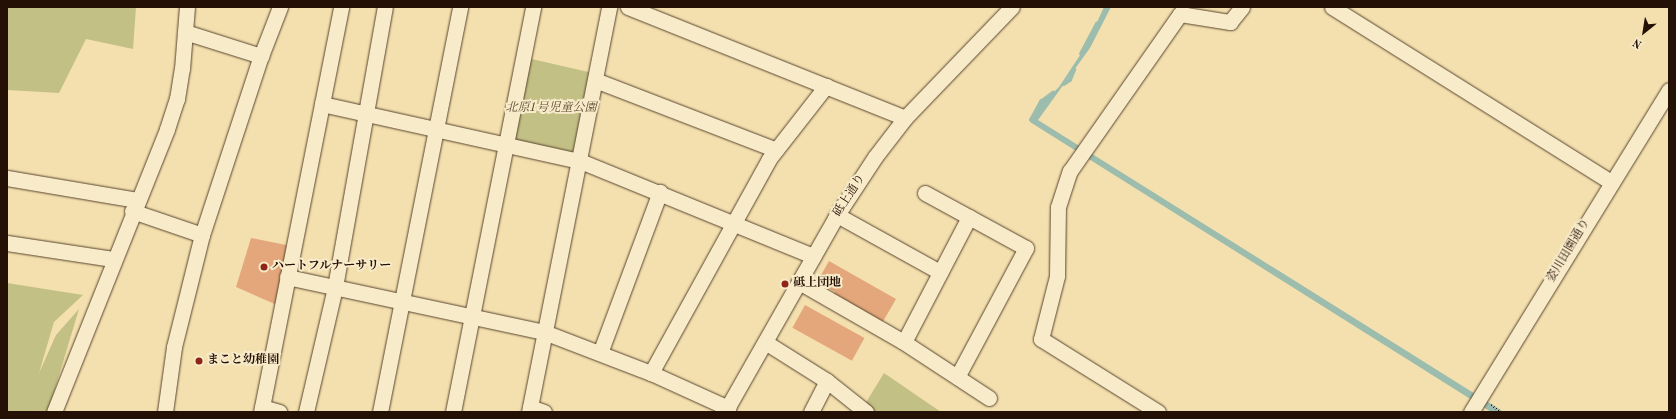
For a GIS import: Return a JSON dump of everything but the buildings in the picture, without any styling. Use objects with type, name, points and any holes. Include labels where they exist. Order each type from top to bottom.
[{"type":"street","points":[[54,412],[134,206],[167,128],[176,98],[187,7]]},
{"type":"street","points":[[165,412],[174,347],[202,235],[261,56],[280,7]]},
{"type":"street","points":[[278,412],[261,409],[341,7]]},
{"type":"street","points":[[306,412],[335,287],[385,7]]},
{"type":"street","points":[[380,412],[460,7]]},
{"type":"street","points":[[453,412],[533,7]]},
{"type":"street","points":[[544,412],[529,409],[580,161],[609,7]]},
{"type":"street","points":[[628,7],[906,118]]},
{"type":"street","name":"砥上通り","points":[[727,410],[813,256],[837,215],[875,157],[906,118],[1012,7]]},
{"type":"street","points":[[1158,412],[1041,339],[1057,276],[1058,207],[1070,171],[1180,14],[1230,22],[1242,7]]},
{"type":"street","points":[[1332,7],[1612,182]]},
{"type":"street","points":[[185,32],[261,56]]},
{"type":"street","points":[[595,80],[776,150]]},
{"type":"street","points":[[651,373],[734,222],[776,150],[826,86]]},
{"type":"street","name":"姿川田園通り","points":[[1471,412],[1669,90]]},
{"type":"street","points":[[322,104],[506,143],[580,161],[734,222],[813,256]]},
{"type":"street","points":[[7,178],[134,206],[202,235]]},
{"type":"street","points":[[600,353],[660,192]]},
{"type":"street","points":[[925,193],[1026,248],[957,376]]},
{"type":"street","points":[[837,215],[940,272]]},
{"type":"street","points":[[904,342],[969,217]]},
{"type":"street","points":[[7,243],[113,259]]},
{"type":"street","points":[[288,277],[402,300],[544,332],[651,373],[727,410]]},
{"type":"street","points":[[799,282],[904,342],[989,398]]},
{"type":"street","points":[[765,342],[827,381],[866,412]]},
{"type":"street","points":[[811,412],[827,381]]},
{"type":"green space","points":[[7,7],[136,7],[133,49],[86,39],[59,93],[7,90]]},
{"type":"green space","name":"北原1号児童公園","points":[[523,57],[596,74],[576,160],[503,143]]},
{"type":"green space","points":[[7,283],[83,295],[54,322],[39,373],[56,335],[79,309],[48,412],[7,412]]},
{"type":"green space","points":[[884,373],[941,412],[866,412],[862,409]]},
{"type":"shaded area","points":[[1104,7],[1111,7],[1090,48],[1038,120],[1504,412],[1491,412],[1030,122],[1042,103],[1059,87],[1086,46]]},
{"type":"waterway","points":[[1081,54],[1097,24]]},
{"type":"waterway","points":[[1064,84],[1070,80],[1074,70]]},
{"type":"waterway","points":[[1035,122],[1031,120],[1041,102],[1053,93]]},
{"type":"place","name":"ハートフルナーサリー","points":[[264,267]]},
{"type":"place","name":"砥上団地","points":[[785,284]]},
{"type":"place","name":"まこと幼稚園","points":[[199,361]]}]
